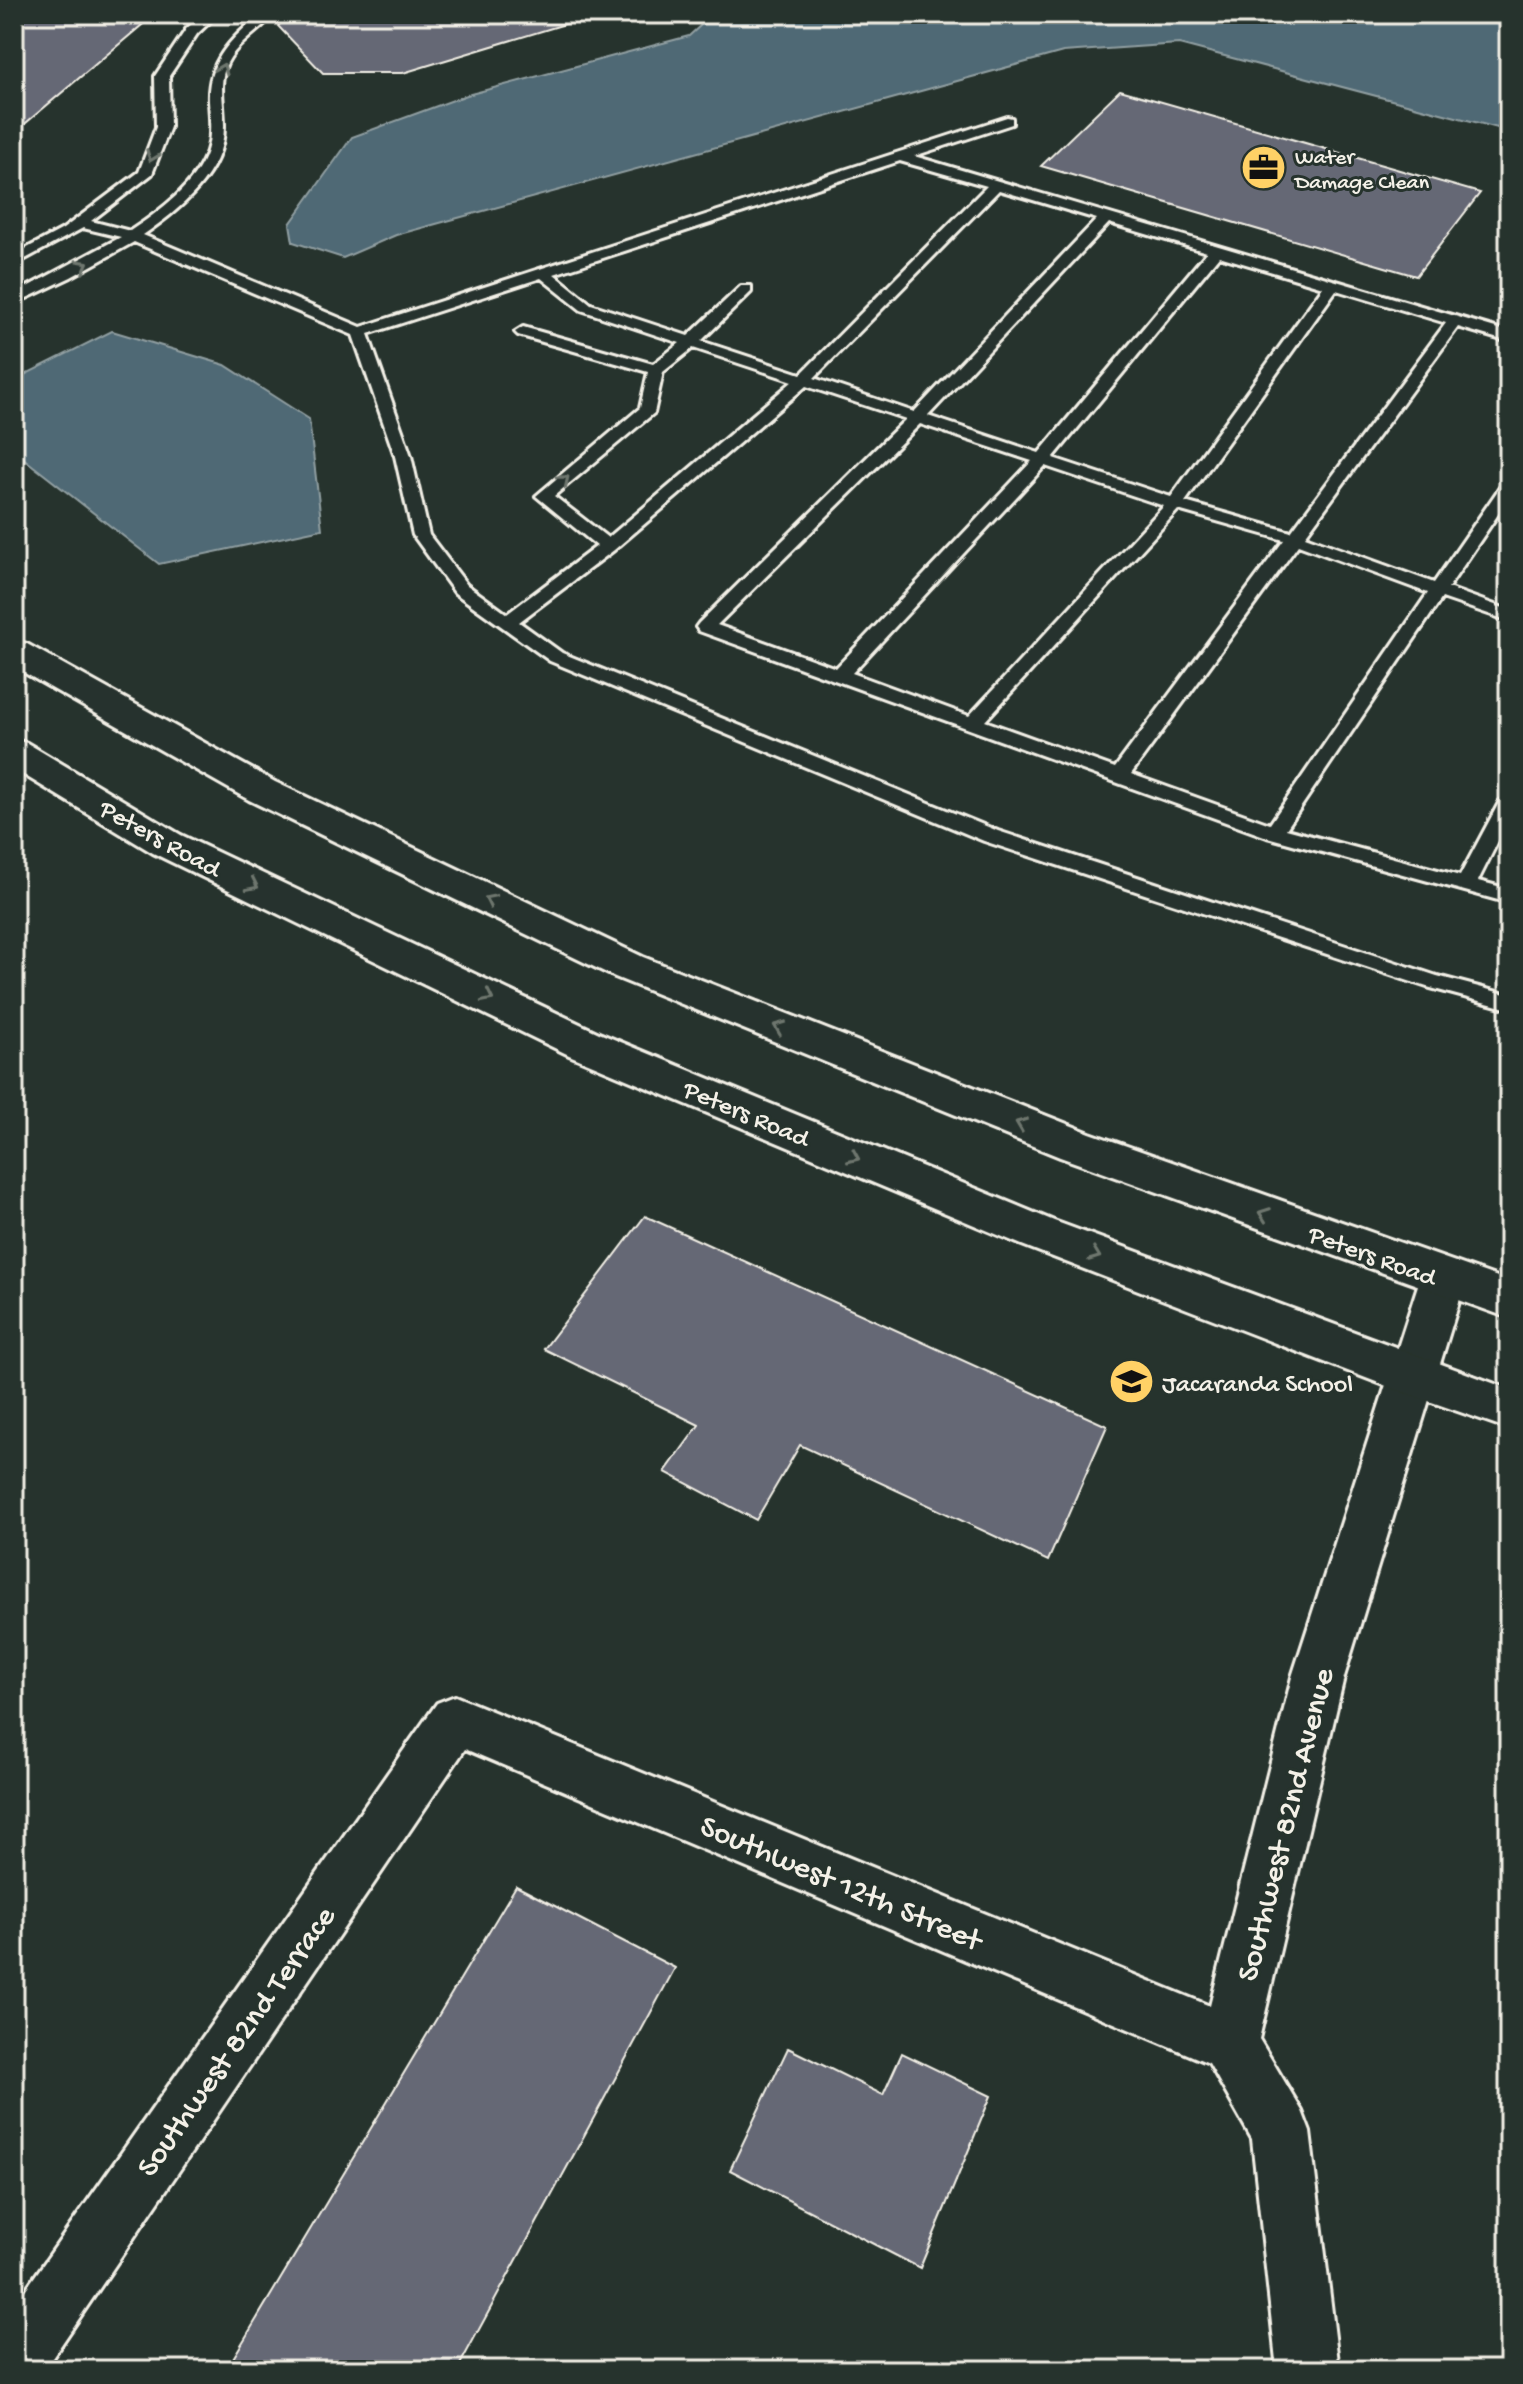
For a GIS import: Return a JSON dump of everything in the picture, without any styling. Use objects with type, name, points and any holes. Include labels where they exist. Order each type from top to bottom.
[{"type":"main road","name":"Peters Road","points":[[14,652],[262,791],[629,967],[1075,1145],[1443,1279],[1509,1300]]},
{"type":"main road","name":"Peters Road","points":[[14,752],[167,844],[584,1044],[1038,1233],[1509,1409]]},
{"type":"main road","name":"Southwest 82nd Avenue","points":[[1229,2043],[1318,1677],[1443,1279]]},
{"type":"main road","name":"Southwest 12th Street","points":[[455,1720],[1229,2043]]},
{"type":"main road","name":"Southwest 82nd Terrace","points":[[14,2360],[455,1720]]},
{"type":"main road","points":[[1229,2043],[1281,2132],[1308,2370]]},
{"type":"lane","points":[[14,261],[81,223],[145,174],[163,127],[162,76],[192,31],[212,14]]},
{"type":"lane","points":[[14,300],[133,236],[196,182],[212,157],[218,126],[217,73],[229,53],[268,14]]},
{"type":"lane","points":[[81,223],[133,236],[360,332],[1007,121]]},
{"type":"lane","points":[[899,156],[1507,334]]},
{"type":"lane","points":[[508,622],[608,546],[804,380],[996,185]]},
{"type":"lane","points":[[1106,218],[917,418],[705,627],[1274,832],[1509,896]]},
{"type":"lane","points":[[840,675],[1042,460],[1216,250]]},
{"type":"lane","points":[[543,272],[586,307],[1175,504],[1294,538],[1509,616]]},
{"type":"lane","points":[[972,724],[1175,504],[1332,285]]},
{"type":"lane","points":[[608,546],[544,496],[648,410],[656,370],[691,342],[746,289]]},
{"type":"lane","points":[[1119,776],[1455,321]]},
{"type":"lane","points":[[360,332],[403,456],[421,535],[461,589],[556,657],[991,836],[1434,982],[1509,1002]]},
{"type":"lane","points":[[523,332],[656,370]]},
{"type":"lane","points":[[1274,832],[1509,486]]},
{"type":"lane","points":[[1466,884],[1509,801]]},
{"type":"water","points":[[713,14],[1509,14],[1509,131],[1179,44],[1063,52],[396,235],[343,258],[293,242],[290,224],[352,137],[467,95],[689,36]]},
{"type":"water","points":[[112,331],[225,365],[309,419],[322,529],[159,564],[14,451],[14,380]]},
{"type":"building","points":[[14,14],[155,14],[14,133]]},
{"type":"building","points":[[288,14],[598,14],[403,73],[323,73],[278,26]]},
{"type":"building","points":[[1120,90],[1480,193],[1416,276],[1041,166]]},
{"type":"building","points":[[645,1216],[1107,1426],[1048,1561],[800,1445],[756,1520],[665,1472],[699,1425],[544,1349]]},
{"type":"building","points":[[516,1886],[675,1968],[457,2370],[226,2370]]},
{"type":"building","points":[[788,2048],[883,2095],[902,2053],[991,2096],[920,2268],[730,2170]]},
{"type":"place","name":"Water Damage Clean","points":[[1264,168]]},
{"type":"place","name":"Jacaranda School","points":[[1131,1382]]}]
